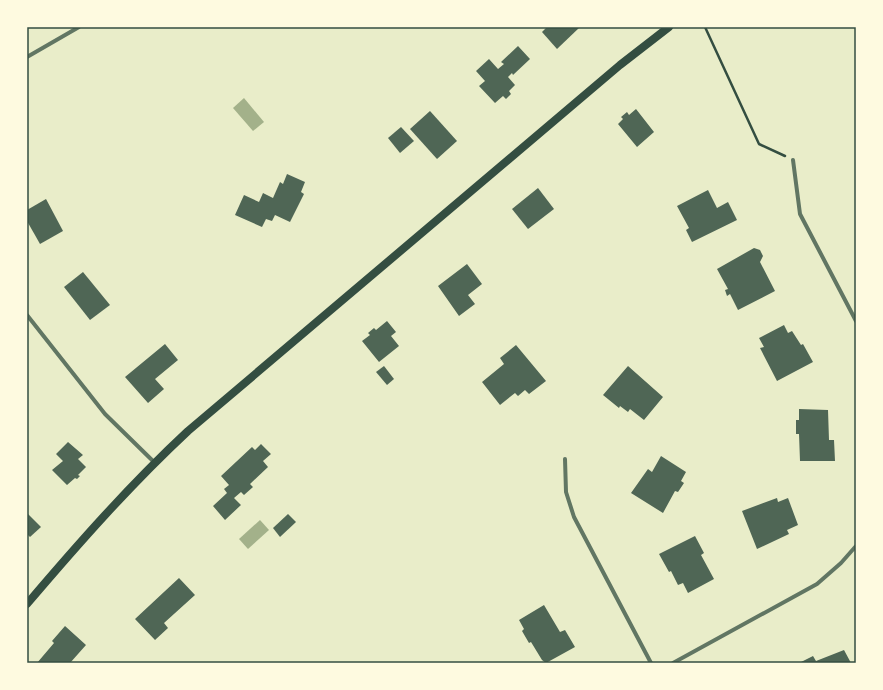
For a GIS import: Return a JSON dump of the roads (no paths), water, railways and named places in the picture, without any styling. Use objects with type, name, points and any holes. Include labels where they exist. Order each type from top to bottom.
[{"type":"main road","points":[[27,604],[102,518],[155,463],[231,393],[640,48],[669,27]]},
{"type":"street","points":[[27,57],[79,27]]},
{"type":"street","points":[[793,160],[800,214],[856,321]]},
{"type":"street","points":[[27,315],[105,414],[155,463]]},
{"type":"street","points":[[565,459],[566,492],[574,517],[651,663]]},
{"type":"street","points":[[673,663],[812,588],[841,563],[856,546]]}]
